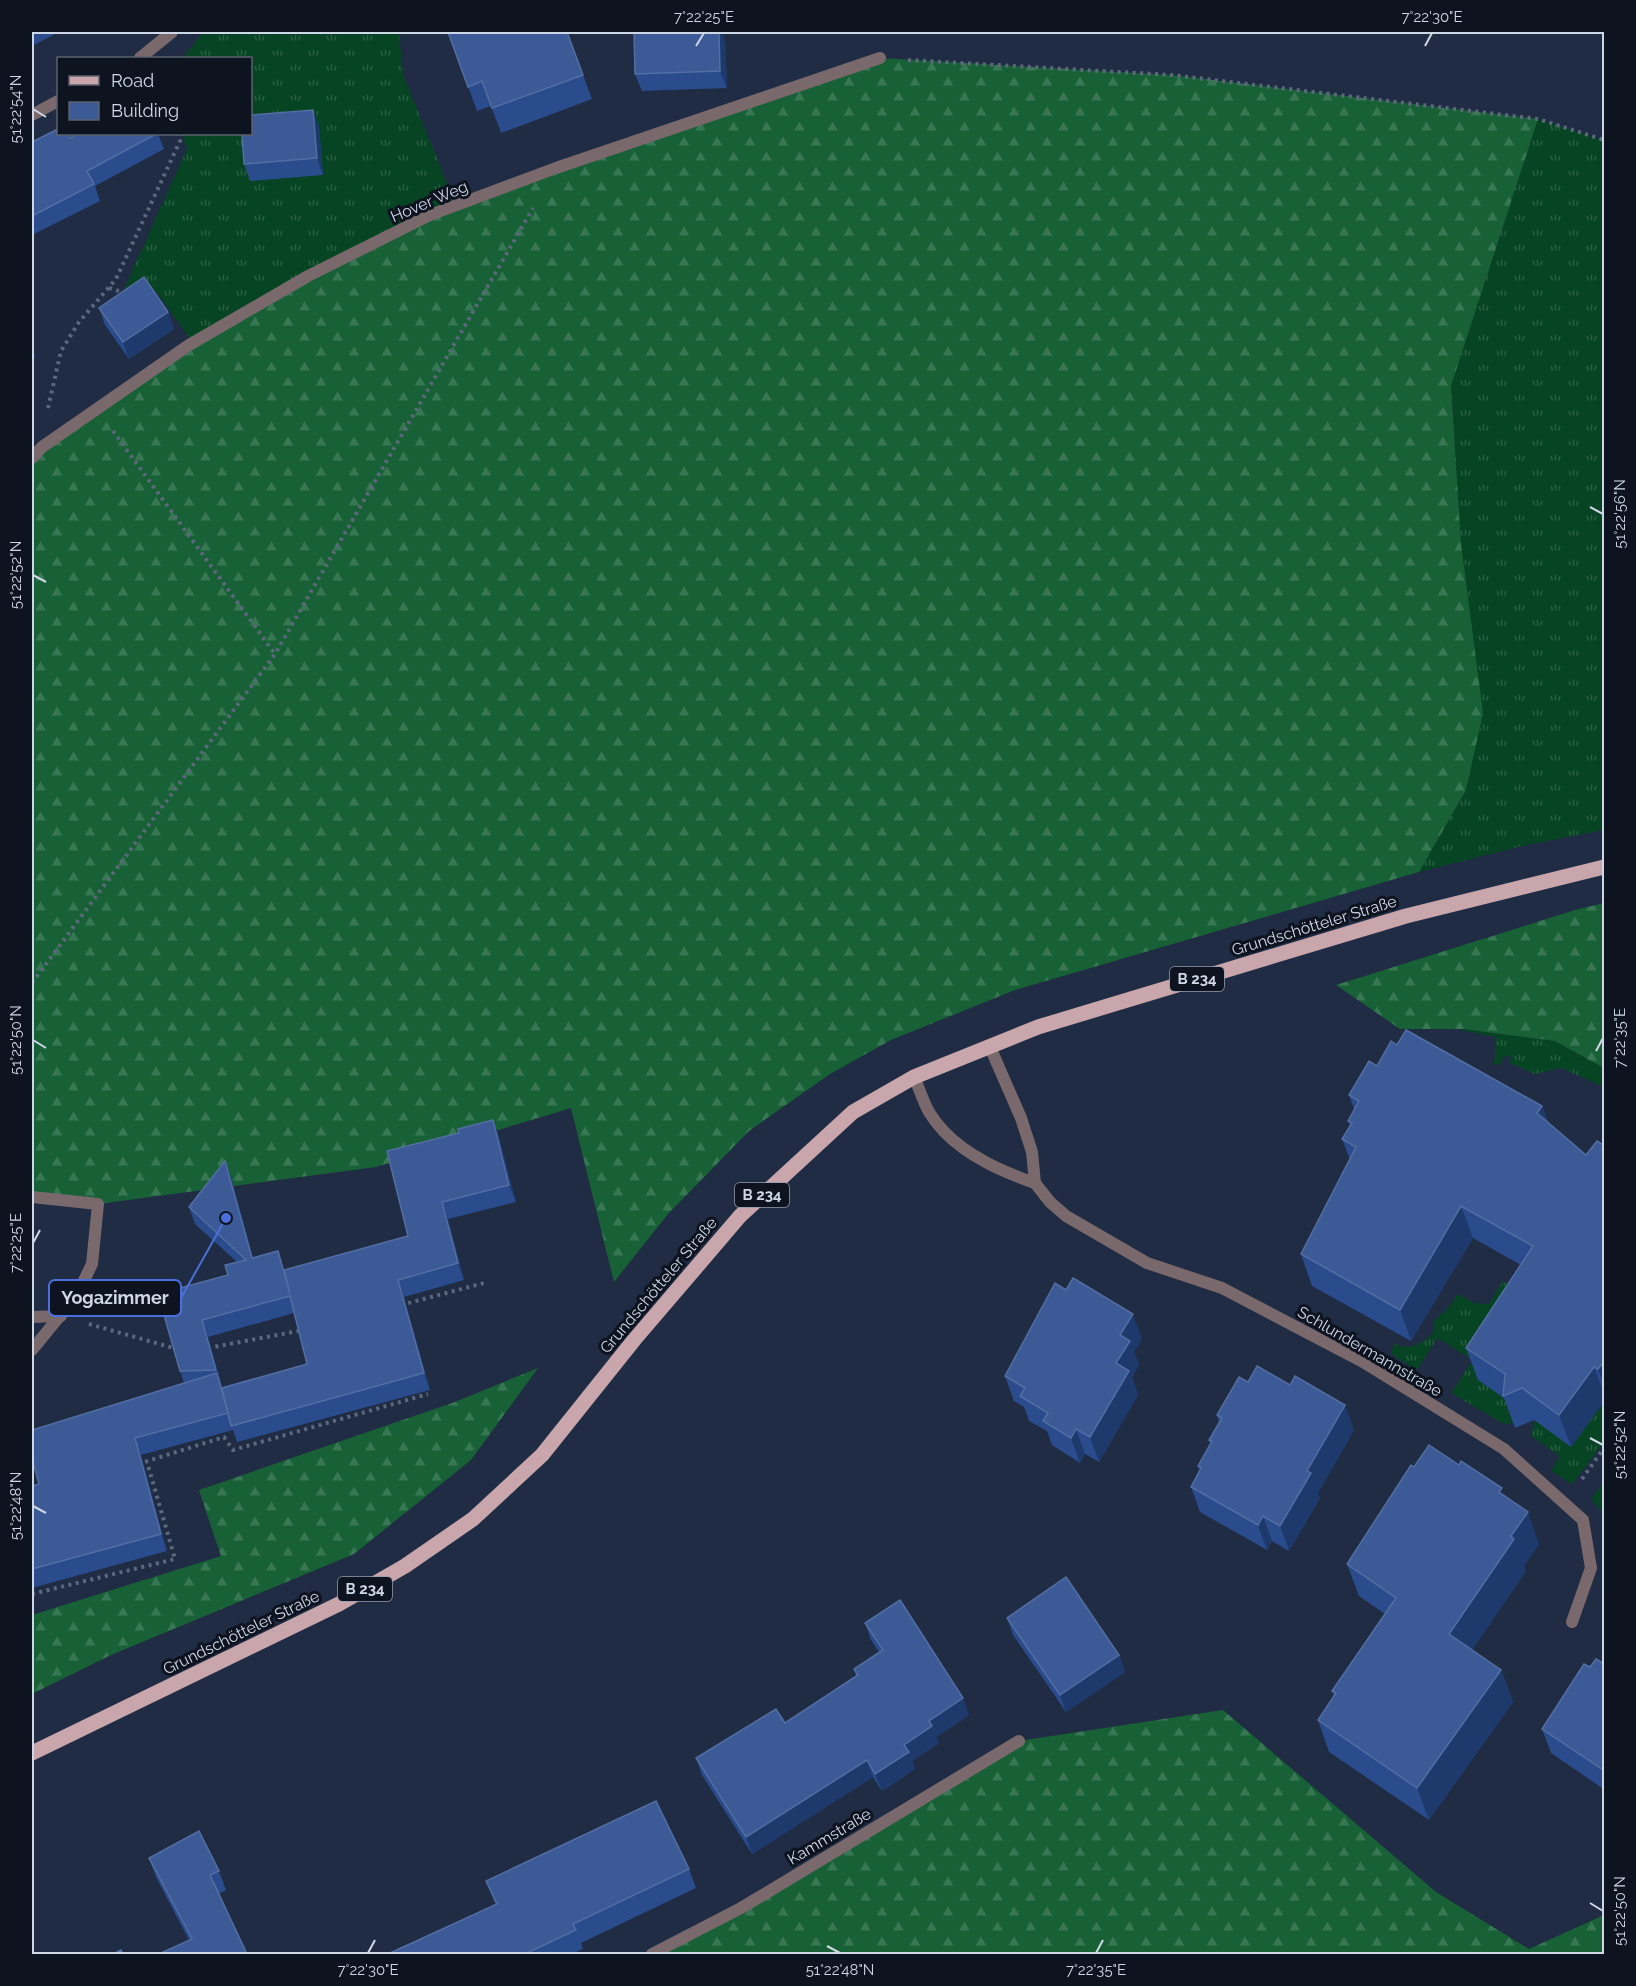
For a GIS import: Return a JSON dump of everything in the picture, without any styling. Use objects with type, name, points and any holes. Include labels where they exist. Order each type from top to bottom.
[{"type":"main road","name":"Grundschötteler Straße","points":[[32,1753],[339,1604],[405,1566],[473,1519],[542,1455],[634,1340],[740,1216],[853,1112],[914,1077],[1038,1027],[1406,916],[1605,867]]},
{"type":"street","points":[[141,57],[172,32]]},
{"type":"street","name":"Hover Weg","points":[[32,458],[42,447],[173,355],[308,276],[430,215],[556,168],[880,58]]},
{"type":"street","points":[[32,115],[57,102]]},
{"type":"street","points":[[914,1077],[929,1113],[961,1146],[994,1169],[1035,1183],[1032,1152],[1021,1118],[990,1047]]},
{"type":"street","name":"Schlundermannstraße","points":[[1035,1183],[1050,1202],[1066,1216],[1147,1263],[1222,1288],[1363,1362],[1503,1449],[1583,1520],[1591,1569],[1572,1622]]},
{"type":"street","points":[[32,1197],[98,1204],[92,1264],[77,1294],[32,1350]]},
{"type":"street","points":[[32,1317],[61,1316]]},
{"type":"street","name":"Kammstraße","points":[[652,1954],[741,1908],[1019,1741]]},
{"type":"path","points":[[880,58],[1172,75],[1538,119],[1605,140]]},
{"type":"path","points":[[42,447],[49,400],[61,351],[79,322],[116,279],[180,141],[177,135]]},
{"type":"path","points":[[32,983],[275,654],[556,168]]},
{"type":"path","points":[[109,288],[135,293]]},
{"type":"path","points":[[97,408],[275,654]]},
{"type":"path","points":[[395,1306],[484,1283]]},
{"type":"path","points":[[61,1316],[186,1352]]},
{"type":"path","points":[[197,1350],[305,1330]]},
{"type":"path","points":[[136,1465],[224,1437],[233,1450],[428,1394]]},
{"type":"path","points":[[1565,1505],[1605,1448]]},
{"type":"path","points":[[32,1594],[175,1559],[147,1462]]},
{"type":"green space","points":[[203,32],[399,32],[403,75],[456,205],[193,343],[155,290],[125,287],[187,149],[182,135],[252,135],[252,57],[184,57]]},
{"type":"green space","points":[[880,58],[1172,75],[1538,119],[1451,386],[1461,544],[1483,713],[1466,790],[1419,872],[1015,990],[891,1040],[830,1074],[749,1131],[668,1214],[614,1282],[571,1108],[376,1167],[98,1204],[32,1197],[32,458],[173,355],[430,215]]},
{"type":"green space","points":[[1538,119],[1604,140],[1604,830],[1526,845],[1419,872],[1466,790],[1461,544],[1451,386]]},
{"type":"green space","points":[[1604,903],[1604,1068],[1555,1041],[1464,1029],[1400,1029],[1336,985],[1575,910]]},
{"type":"green space","points":[[1460,1030],[1555,1041],[1604,1068],[1604,1087],[1561,1068],[1535,1074],[1508,1062],[1512,1058],[1506,1055],[1499,1065],[1494,1064],[1496,1037]]},
{"type":"green space","points":[[1503,1281],[1520,1294],[1504,1398],[1513,1423],[1504,1424],[1451,1393],[1473,1360],[1437,1338],[1417,1370],[1391,1354],[1394,1344],[1416,1345],[1434,1332],[1433,1322],[1448,1308],[1458,1294],[1474,1303],[1489,1304]]},
{"type":"green space","points":[[538,1368],[471,1460],[354,1554],[111,1655],[32,1694],[32,1615],[221,1556],[199,1490],[455,1402]]},
{"type":"green space","points":[[1604,1400],[1604,1442],[1572,1484],[1551,1471],[1560,1456],[1531,1436],[1535,1420]]},
{"type":"green space","points":[[1604,1482],[1604,1514],[1591,1499]]},
{"type":"green space","points":[[1223,1710],[1436,1892],[1529,1949],[1604,1915],[1604,1954],[652,1954],[1019,1741]]},
{"type":"building","points":[[448,32],[567,32],[583,75],[492,108],[482,81],[468,87]]},
{"type":"building","points":[[634,32],[719,32],[720,71],[635,74]]},
{"type":"building","points":[[313,110],[317,158],[244,164],[242,135],[252,135],[252,115]]},
{"type":"building","points":[[57,130],[57,135],[68,135],[70,138],[75,135],[154,135],[87,171],[94,184],[32,216],[32,142]]},
{"type":"building","points":[[144,277],[168,312],[123,342],[99,308]]},
{"type":"building","points":[[1406,1030],[1542,1106],[1537,1113],[1586,1155],[1597,1141],[1605,1146],[1605,1360],[1598,1369],[1594,1367],[1559,1415],[1522,1388],[1503,1396],[1505,1374],[1466,1348],[1533,1246],[1461,1206],[1400,1310],[1301,1254],[1356,1147],[1342,1139],[1352,1123],[1348,1121],[1359,1101],[1349,1095],[1369,1061],[1377,1066],[1391,1041],[1397,1045]]},
{"type":"building","points":[[493,1120],[509,1185],[442,1202],[458,1263],[398,1280],[424,1373],[231,1426],[222,1388],[307,1364],[290,1296],[202,1320],[216,1370],[180,1371],[158,1294],[228,1275],[225,1265],[246,1260],[189,1207],[225,1161],[252,1258],[278,1251],[290,1294],[284,1270],[408,1236],[387,1151],[459,1133],[458,1129]]},
{"type":"building","points":[[1073,1278],[1133,1314],[1120,1335],[1130,1341],[1116,1363],[1129,1371],[1090,1437],[1076,1429],[1071,1438],[1043,1421],[1048,1413],[1020,1396],[1025,1388],[1005,1376],[1055,1283],[1066,1290]]},
{"type":"building","points":[[1257,1366],[1290,1385],[1295,1376],[1345,1405],[1307,1471],[1311,1473],[1280,1526],[1263,1516],[1258,1525],[1191,1487],[1201,1468],[1198,1466],[1212,1441],[1209,1440],[1222,1418],[1217,1415],[1239,1377],[1248,1382]]},
{"type":"building","points":[[217,1373],[228,1413],[135,1438],[161,1534],[32,1569],[32,1486],[39,1484],[32,1458],[32,1430]]},
{"type":"building","points":[[1429,1445],[1459,1465],[1461,1461],[1502,1488],[1499,1492],[1528,1512],[1511,1536],[1514,1539],[1449,1634],[1501,1670],[1417,1788],[1318,1720],[1336,1693],[1332,1691],[1396,1598],[1347,1564],[1411,1465],[1414,1467]]},
{"type":"building","points":[[1066,1577],[1119,1655],[1060,1695],[1007,1618]]},
{"type":"building","points":[[900,1600],[963,1698],[929,1721],[932,1726],[904,1745],[909,1752],[875,1774],[867,1760],[746,1837],[696,1758],[776,1709],[785,1723],[858,1675],[854,1669],[883,1650],[865,1623]]},
{"type":"building","points":[[1596,1659],[1605,1663],[1605,1771],[1542,1729],[1584,1664],[1590,1667]]},
{"type":"building","points":[[656,1801],[689,1869],[573,1924],[576,1930],[525,1954],[388,1954],[497,1904],[486,1881]]},
{"type":"building","points":[[199,1831],[219,1871],[210,1875],[247,1954],[159,1954],[192,1939],[149,1858]]},
{"type":"place","name":"Yogazimmer","points":[[226,1218]]}]
